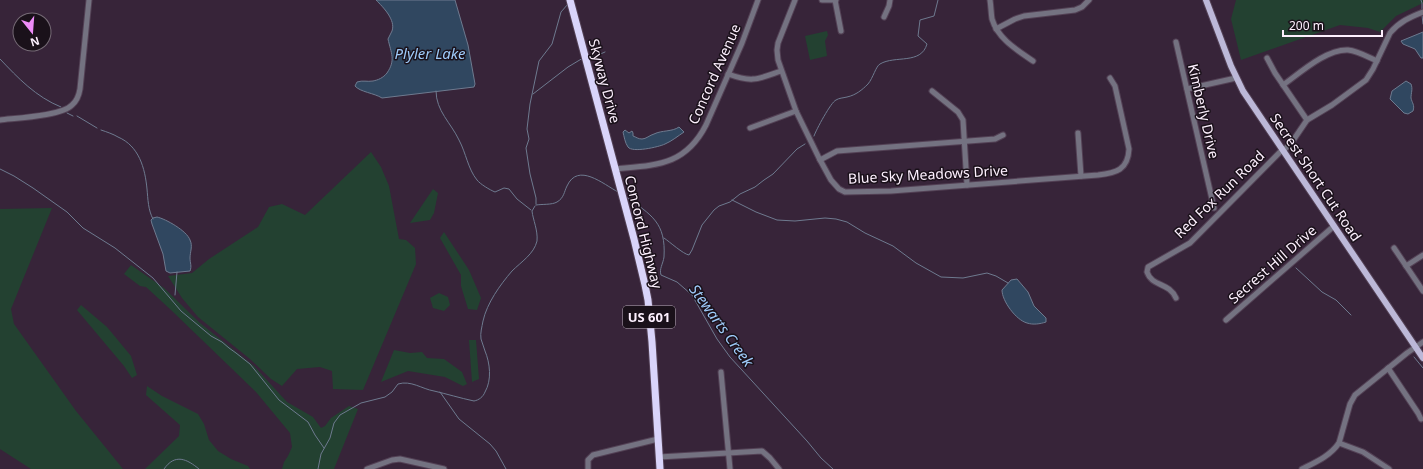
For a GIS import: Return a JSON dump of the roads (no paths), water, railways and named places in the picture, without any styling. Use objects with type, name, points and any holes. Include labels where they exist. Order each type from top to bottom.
[{"type":"highway","name":"Skyway Drive","points":[[570,0],[615,169]]},
{"type":"highway","name":"Concord Highway","points":[[615,169],[638,254],[648,300],[660,469]]},
{"type":"main road","name":"Secrest Short Cut Road","points":[[1206,0],[1236,78],[1243,91],[1423,358]]},
{"type":"street","points":[[0,120],[58,112],[68,109],[75,102],[80,89],[89,0]]},
{"type":"street","name":"Concord Avenue","points":[[615,169],[651,166],[668,162],[678,158],[686,151],[702,132],[728,74],[758,0]]},
{"type":"street","name":"Blue Sky Meadows Drive","points":[[795,0],[776,50],[781,71],[796,111],[820,160],[831,180],[839,189],[845,192],[867,192],[1111,174],[1119,171],[1125,165],[1129,156],[1129,149],[1115,86],[1110,78]]},
{"type":"street","points":[[822,0],[835,0],[841,31]]},
{"type":"street","points":[[884,17],[890,0]]},
{"type":"street","points":[[990,0],[992,18],[996,29],[1003,39],[1033,62]]},
{"type":"street","points":[[996,29],[1024,16],[1075,10],[1082,7],[1089,0]]},
{"type":"street","points":[[1283,149],[1292,142],[1307,120],[1332,105],[1366,80],[1390,33],[1402,21],[1423,12]]},
{"type":"street","name":"Kimberly Drive","points":[[1176,42],[1214,208]]},
{"type":"street","points":[[1283,85],[1330,53],[1340,50],[1357,52],[1377,61]]},
{"type":"street","points":[[1267,58],[1274,73],[1307,120]]},
{"type":"street","points":[[728,74],[751,80],[781,71]]},
{"type":"street","points":[[1187,90],[1236,78]]},
{"type":"street","points":[[932,91],[958,112],[963,120],[967,185]]},
{"type":"street","points":[[750,128],[796,111]]},
{"type":"street","points":[[1078,133],[1081,176]]},
{"type":"street","points":[[820,160],[837,151],[995,139],[1003,134]]},
{"type":"street","name":"Red Fox Run Road","points":[[1176,298],[1171,290],[1150,279],[1147,272],[1148,267],[1190,243],[1283,149]]},
{"type":"street","name":"Secrest Hill Drive","points":[[1226,320],[1334,226]]},
{"type":"street","points":[[1394,248],[1423,291]]},
{"type":"street","points":[[1406,266],[1423,255]]},
{"type":"street","points":[[1302,469],[1329,455],[1339,443],[1351,400],[1355,395],[1423,342]]},
{"type":"street","points":[[1388,368],[1421,419]]},
{"type":"street","points":[[721,372],[730,469]]},
{"type":"street","points":[[588,469],[589,458],[595,454],[658,439]]},
{"type":"street","points":[[1339,443],[1362,452],[1389,469]]},
{"type":"street","points":[[659,457],[762,451],[779,469]]},
{"type":"street","points":[[367,469],[392,460],[400,459],[444,469]]},
{"type":"water","name":"Plyler Lake","points":[[376,0],[455,0],[468,45],[475,84],[474,87],[382,98],[357,88],[355,86],[357,82],[373,81],[379,79],[387,73],[392,60],[388,39],[393,27],[391,18]]},
{"type":"water","points":[[1423,32],[1423,58],[1421,58],[1415,49],[1403,44],[1401,41]]},
{"type":"water","points":[[1406,81],[1412,86],[1411,98],[1414,107],[1413,111],[1408,114],[1404,113],[1390,99],[1392,91]]},
{"type":"water","points":[[679,127],[684,132],[665,144],[646,149],[630,149],[625,142],[623,132],[625,130],[629,133],[632,131],[633,136],[642,139]]},
{"type":"water","points":[[157,217],[176,226],[185,233],[190,240],[190,271],[170,273],[166,271],[163,254],[151,220]]},
{"type":"water","points":[[1017,279],[1028,292],[1034,306],[1046,318],[1046,322],[1036,324],[1027,323],[1018,318],[1010,310],[1004,299],[1002,290],[1011,280]]},
{"type":"waterway","points":[[814,136],[824,116],[834,102],[838,99],[853,95],[861,90],[868,84],[880,64],[886,61],[913,57],[924,51],[927,44],[918,36],[920,20],[934,16],[938,0]]},
{"type":"waterway","points":[[1421,0],[1422,11]]},
{"type":"waterway","points":[[536,204],[526,148],[529,139],[527,129],[530,104],[539,61],[552,44],[561,12],[568,4]]},
{"type":"waterway","points":[[1422,15],[1423,24]]},
{"type":"waterway","points":[[588,57],[596,56],[605,52]]},
{"type":"waterway","points":[[533,94],[568,67],[583,58]]},
{"type":"waterway","points":[[0,59],[35,92],[61,107]]},
{"type":"waterway","points":[[436,91],[438,105],[456,134],[464,150],[471,171],[477,180],[485,187],[495,192],[504,188],[509,189],[517,199],[531,210]]},
{"type":"waterway","points":[[67,113],[73,116]]},
{"type":"waterway","points":[[77,116],[97,128]]},
{"type":"waterway","points":[[101,130],[125,141],[140,158],[145,173],[149,208],[153,219]]},
{"type":"waterway","points":[[664,238],[689,255],[702,225],[714,210],[719,206],[730,202],[740,194],[755,187],[773,174],[797,149],[805,144]]},
{"type":"waterway","points":[[0,169],[33,188],[67,212],[83,228],[115,248],[153,278],[181,311],[211,336],[222,342],[250,364],[279,400],[308,422],[324,448]]},
{"type":"waterway","name":"Stewarts Creek","points":[[536,205],[552,204],[557,202],[562,197],[572,179],[584,175],[598,180],[618,192]]},
{"type":"waterway","name":"Stewarts Creek","points":[[626,197],[650,215],[660,228],[664,245],[661,275],[677,282],[692,295],[717,339],[730,357],[821,458],[833,469]]},
{"type":"waterway","points":[[732,200],[756,212],[777,220],[795,221],[825,218],[847,222],[865,233],[893,246],[916,263],[941,277],[963,278],[987,273],[1008,283]]},
{"type":"waterway","name":"Stewarts Creek","points":[[318,469],[321,454],[330,438],[334,423],[340,415],[361,403],[385,397],[392,392],[398,384],[412,384],[474,401],[483,395],[489,382],[490,372],[481,339],[483,321],[491,301],[499,288],[512,271],[530,254],[535,246],[537,241],[537,233],[532,211],[535,206]]},
{"type":"waterway","points":[[1296,268],[1322,292],[1336,300],[1351,315]]},
{"type":"waterway","points":[[175,295],[177,272]]},
{"type":"waterway","points":[[1414,357],[1423,368]]},
{"type":"waterway","points":[[440,392],[459,419],[490,444],[496,451],[506,469]]},
{"type":"waterway","name":"Stewarts Creek","points":[[164,469],[168,464],[177,459],[186,460],[199,469]]}]
